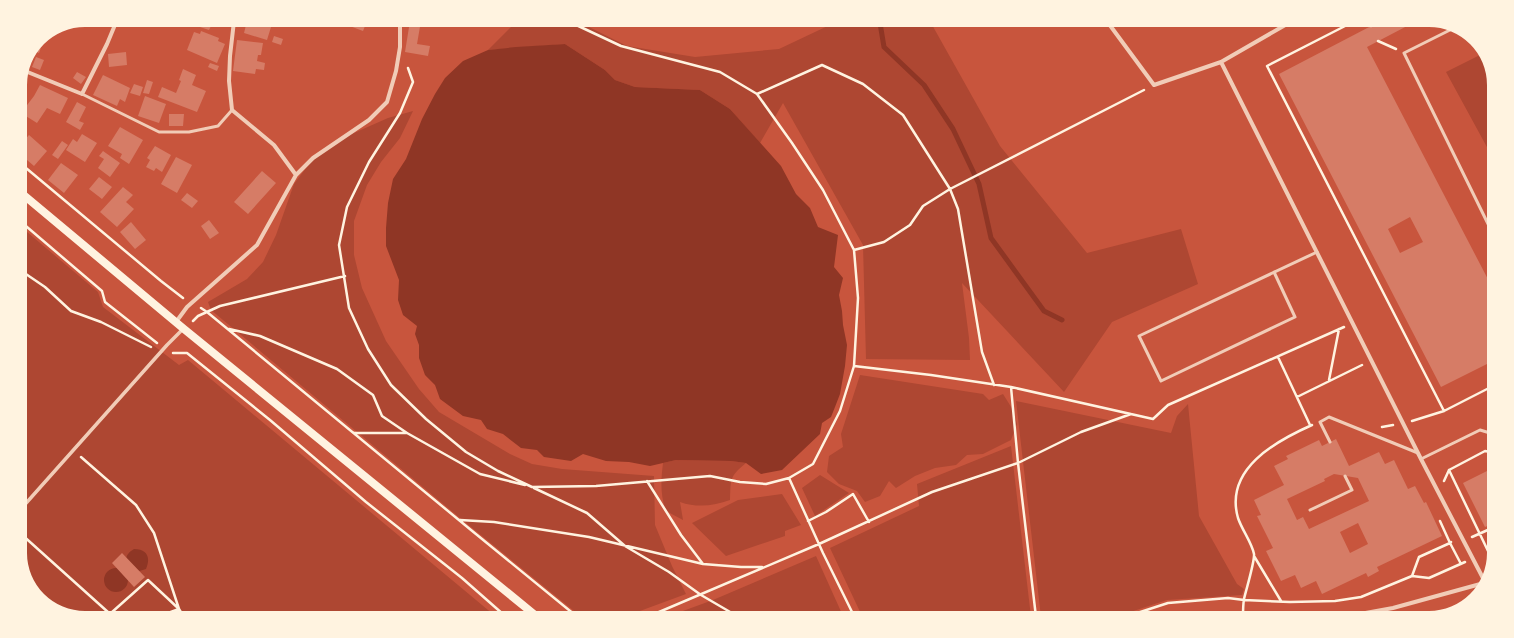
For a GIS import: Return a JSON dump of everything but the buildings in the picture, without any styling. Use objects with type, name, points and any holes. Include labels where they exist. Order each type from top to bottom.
[{"type":"main road","points":[[27,198],[184,329],[530,611]]},
{"type":"street","points":[[29,72],[82,94],[114,27]]},
{"type":"street","points":[[233,27],[229,81],[232,110],[274,145],[296,175]]},
{"type":"street","points":[[176,322],[191,303],[257,245],[296,175],[313,158],[369,120],[387,102],[396,71],[400,47],[400,27]]},
{"type":"street","points":[[1111,27],[1154,85],[1221,62],[1282,27]]},
{"type":"street","points":[[1221,62],[1438,493],[1482,577]]},
{"type":"street","points":[[27,502],[163,350],[184,329]]},
{"type":"street","points":[[1376,611],[1393,608],[1477,585]]},
{"type":"lane","points":[[1449,30],[1404,53],[1487,222]]},
{"type":"lane","points":[[82,94],[160,132],[189,132],[218,126],[232,110]]},
{"type":"lane","points":[[1274,272],[1295,317],[1161,381],[1139,336],[1274,272],[1317,252]]},
{"type":"lane","points":[[1330,442],[1320,422],[1329,417],[1418,453]]},
{"type":"lane","points":[[1421,459],[1480,430],[1487,432]]},
{"type":"lane","points":[[1310,510],[1352,490],[1346,476]]},
{"type":"path","points":[[228,329],[260,336],[337,369],[373,396],[382,416],[407,434],[480,474],[532,487],[596,486],[710,476],[740,482],[766,484],[789,478],[813,464],[840,411],[854,366],[858,298],[854,250],[823,190],[757,94],[720,72],[621,46],[581,27]]},
{"type":"path","points":[[1341,27],[1267,66],[1444,410]]},
{"type":"path","points":[[1378,40],[1404,53]]},
{"type":"path","points":[[400,47],[413,82],[400,113],[369,162],[346,207],[339,245],[349,308],[368,349],[391,385],[426,419],[466,452],[498,471],[588,513],[625,546],[669,572],[701,595],[728,611]]},
{"type":"path","points":[[757,94],[822,65],[863,84],[903,115],[950,189],[958,209],[982,352],[994,384]]},
{"type":"path","points":[[854,250],[884,242],[910,225],[923,206],[950,189],[1154,85]]},
{"type":"path","points":[[27,169],[161,281],[191,303],[207,312],[228,329],[570,611]]},
{"type":"path","points":[[27,227],[102,291],[105,302],[163,350]]},
{"type":"path","points":[[27,275],[45,287],[72,311],[102,322],[163,350],[174,354],[187,353],[270,420],[366,502],[462,578],[499,611]]},
{"type":"path","points":[[184,329],[198,316],[220,306],[345,276]]},
{"type":"path","points":[[1328,381],[1339,329]]},
{"type":"path","points":[[1278,357],[1310,426]]},
{"type":"path","points":[[1297,397],[1371,360]]},
{"type":"path","points":[[854,366],[931,375],[964,381]]},
{"type":"path","points":[[1011,387],[1018,463],[1035,611]]},
{"type":"path","points":[[1403,423],[1444,410],[1487,389]]},
{"type":"path","points":[[662,611],[869,522],[932,492],[1018,463],[1081,432],[1131,414]]},
{"type":"path","points":[[1281,601],[1254,555],[1238,518],[1236,503],[1239,482],[1245,471],[1260,454],[1320,422]]},
{"type":"path","points":[[353,433],[407,434]]},
{"type":"path","points":[[73,450],[136,505],[154,533],[179,610]]},
{"type":"path","points":[[1438,493],[1449,470],[1485,451],[1487,451]]},
{"type":"path","points":[[1449,470],[1487,549]]},
{"type":"path","points":[[789,478],[852,611]]},
{"type":"path","points":[[647,481],[703,564]]},
{"type":"path","points":[[808,521],[826,512],[853,494],[869,522]]},
{"type":"path","points":[[1412,576],[1419,557],[1450,543],[1438,517]]},
{"type":"path","points":[[459,520],[494,522],[589,537],[703,564],[764,567]]},
{"type":"path","points":[[27,539],[108,611]]},
{"type":"path","points":[[1143,611],[1168,603],[1228,598],[1244,600],[1335,601],[1361,597],[1412,576],[1429,578],[1487,554]]},
{"type":"path","points":[[1243,611],[1254,555]]},
{"type":"path","points":[[112,611],[148,580],[179,610]]},
{"type":"shaded area","points":[[511,27],[589,27],[627,46],[695,57],[779,49],[826,27],[933,27],[1000,146],[1087,253],[1181,229],[1198,284],[1112,322],[1064,392],[962,283],[969,338],[970,360],[866,359],[863,245],[783,103],[760,143],[730,109],[700,90],[635,87],[615,80],[605,70],[565,44],[488,50]]},
{"type":"shaded area","points":[[565,44],[605,70],[615,80],[635,87],[700,90],[730,109],[781,166],[796,194],[810,208],[818,227],[838,235],[834,267],[843,278],[839,295],[847,345],[840,394],[831,417],[822,423],[820,434],[782,470],[761,474],[746,463],[731,461],[676,460],[650,466],[629,462],[606,461],[583,454],[571,461],[544,457],[537,450],[521,448],[503,434],[487,429],[481,420],[463,416],[440,399],[435,385],[425,375],[419,358],[419,345],[415,334],[417,326],[403,315],[398,300],[399,280],[386,246],[388,203],[393,179],[406,159],[422,119],[435,94],[445,78],[463,61],[488,50]]},
{"type":"shaded area","points":[[1479,56],[1481,60],[1487,82],[1487,147],[1446,72]]},
{"type":"shaded area","points":[[413,111],[400,138],[381,162],[367,185],[354,221],[354,255],[362,288],[386,341],[419,389],[439,412],[510,454],[532,464],[562,469],[654,476],[655,525],[672,566],[686,594],[640,611],[574,611],[460,518],[211,310],[208,302],[247,279],[263,262],[276,235],[294,184],[309,164],[329,147],[345,137],[388,118]]},
{"type":"shaded area","points":[[27,232],[98,292],[103,307],[179,365],[188,360],[489,611],[85,611],[63,607],[44,594],[31,575],[27,556]]},
{"type":"shaded area","points":[[860,375],[983,394],[989,400],[1003,394],[1013,410],[1017,424],[1011,440],[983,454],[967,455],[956,465],[935,468],[915,476],[896,488],[889,481],[880,496],[865,502],[857,491],[839,484],[827,472],[829,456],[843,447],[841,434]]},
{"type":"shaded area","points":[[1016,401],[1171,433],[1177,416],[1188,404],[1199,516],[1237,584],[1244,589],[1242,595],[1167,600],[1133,611],[1040,611]]},
{"type":"shaded area","points":[[1011,446],[1030,611],[860,611],[830,548],[919,506],[917,484]]},
{"type":"shaded area","points":[[676,460],[731,461],[746,463],[736,472],[732,479],[730,500],[705,506],[680,502],[683,520],[666,511],[662,493],[661,481],[663,463]]},
{"type":"shaded area","points":[[820,475],[849,493],[815,516],[802,488]]},
{"type":"shaded area","points":[[782,494],[801,525],[785,531],[785,536],[726,556],[692,523],[738,500]]},
{"type":"shaded area","points":[[134,549],[142,550],[147,554],[148,561],[146,569],[136,572],[126,561],[128,554]]},
{"type":"shaded area","points":[[816,556],[841,611],[683,611],[713,600]]},
{"type":"shaded area","points":[[116,568],[124,572],[128,580],[124,588],[116,592],[108,588],[104,580],[108,572]]},
{"type":"waterway","points":[[881,27],[884,47],[924,85],[953,129],[979,184],[991,238],[1044,311],[1062,320]]}]
